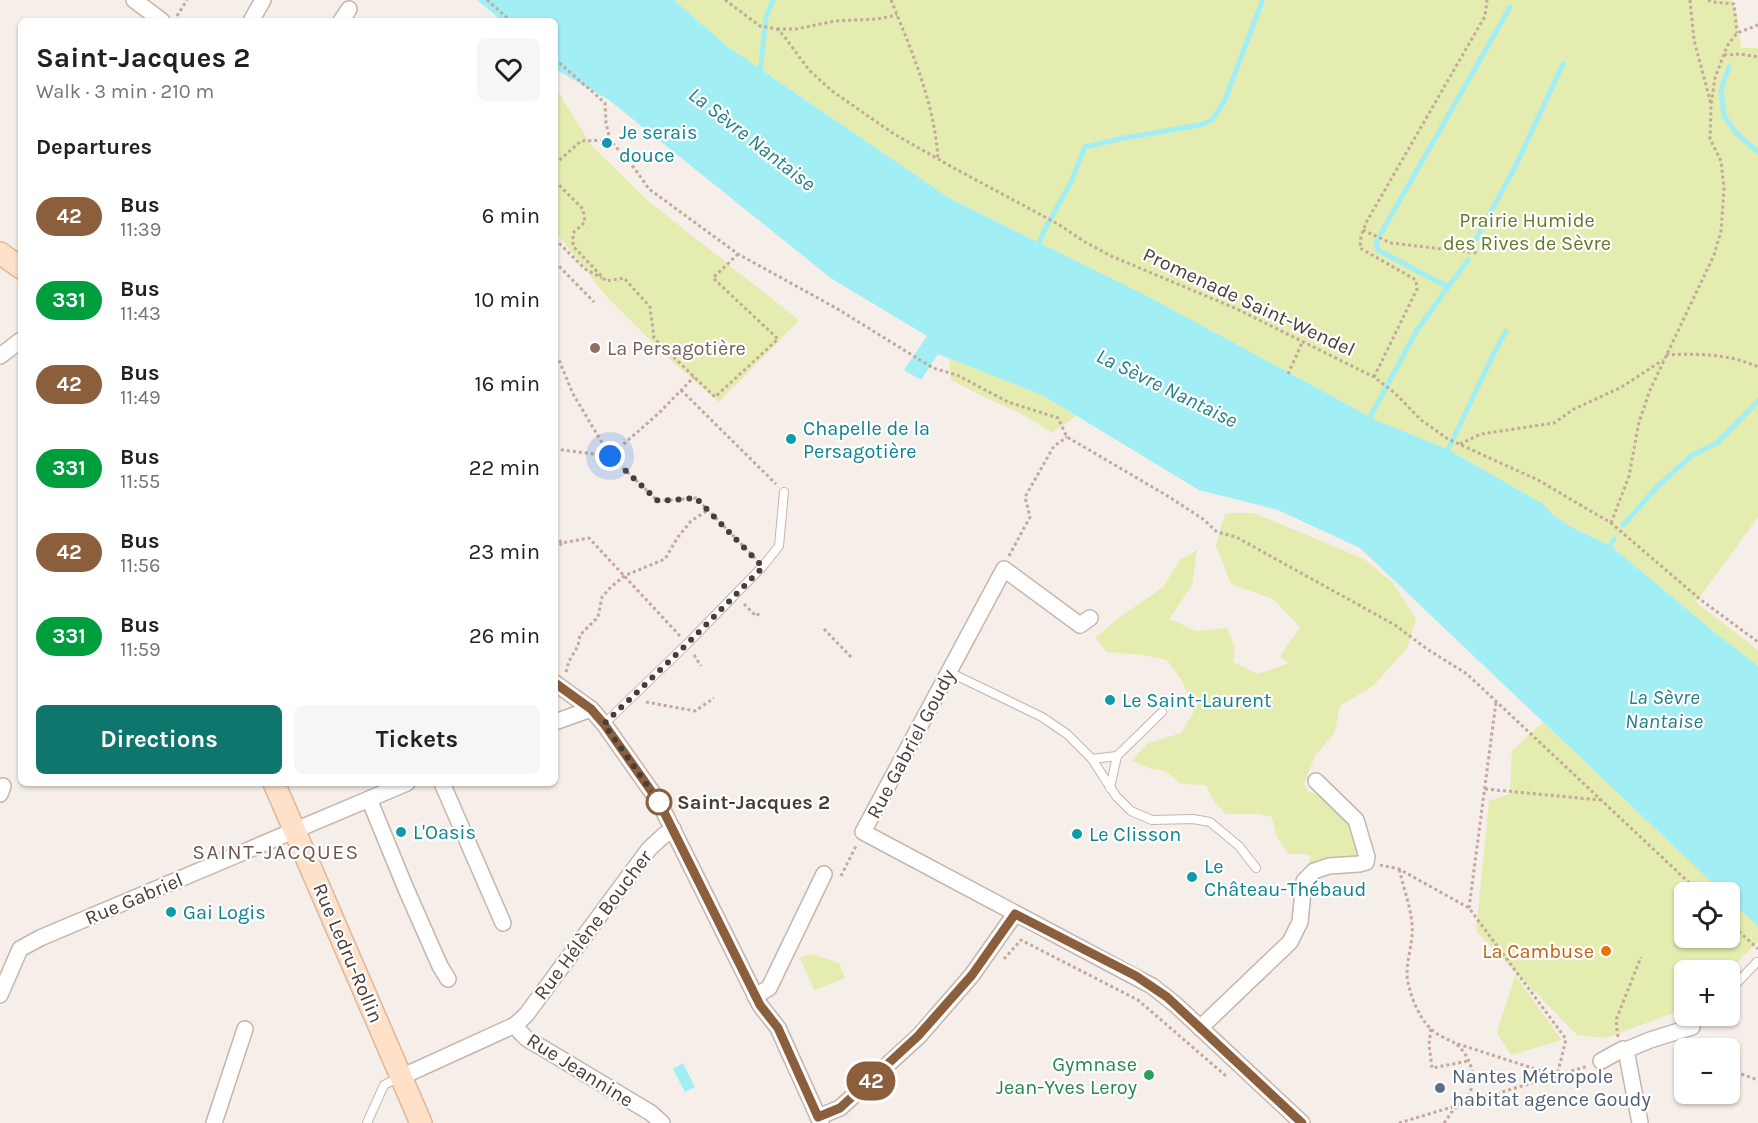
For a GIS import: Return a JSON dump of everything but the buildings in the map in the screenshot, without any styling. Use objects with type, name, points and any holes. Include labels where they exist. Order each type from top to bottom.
[{"type":"main road","points":[[0,253],[18,266]]},
{"type":"main road","name":"Rue Ledru-Rollin","points":[[275,786],[421,1123]]},
{"type":"street","points":[[134,0],[158,18]]},
{"type":"street","points":[[253,18],[263,0]]},
{"type":"street","points":[[0,356],[18,342]]},
{"type":"street","points":[[1004,569],[1080,625],[1090,618]]},
{"type":"street","name":"Rue Gabriel Goudy","points":[[1004,569],[864,832],[1015,914],[1136,976],[1167,997],[1302,1123]]},
{"type":"street","points":[[560,677],[604,724],[659,802],[760,1005],[778,1028],[820,1120],[840,1108],[918,1036],[972,975],[1015,914]]},
{"type":"street","points":[[558,721],[591,709]]},
{"type":"street","points":[[1200,1028],[1290,942],[1300,922],[1304,881],[1314,871],[1329,866],[1366,862],[1367,858],[1356,820],[1316,781]]},
{"type":"street","name":"Rue Gabriel","points":[[0,994],[20,949],[40,938],[400,786]]},
{"type":"street","points":[[443,786],[503,923]]},
{"type":"street","points":[[369,799],[406,889],[448,979]]},
{"type":"street","name":"Rue Hélène Boucher","points":[[515,1024],[526,1015],[649,849],[657,840],[674,829]]},
{"type":"street","points":[[756,996],[768,988],[825,874]]},
{"type":"street","name":"Rue Jeannine","points":[[401,1077],[515,1024],[530,1042],[651,1113],[662,1123]]},
{"type":"street","points":[[1601,1061],[1624,1049],[1692,1028]]},
{"type":"street","points":[[214,1123],[245,1029]]},
{"type":"street","points":[[1624,1049],[1640,1123]]},
{"type":"lane","points":[[604,724],[763,567],[778,546],[784,492]]},
{"type":"lane","points":[[949,672],[1042,717],[1067,734],[1092,759],[1110,788],[1131,811],[1152,819],[1193,819],[1210,822],[1239,846],[1256,868]]},
{"type":"lane","points":[[1110,788],[1117,756],[1162,712]]},
{"type":"lane","points":[[1092,759],[1117,756]]},
{"type":"lane","points":[[1740,980],[1757,962]]},
{"type":"lane","points":[[367,1123],[384,1085],[401,1077]]},
{"type":"path","points":[[176,18],[187,0]]},
{"type":"path","points":[[487,0],[508,18]]},
{"type":"path","points":[[725,0],[760,26],[775,28],[796,29],[835,21],[878,19],[897,15]]},
{"type":"path","points":[[891,0],[926,92],[937,136],[938,160]]},
{"type":"path","points":[[1374,377],[1417,289],[1416,280],[1360,248],[1360,236],[1372,211],[1485,16],[1486,0]]},
{"type":"path","points":[[1690,0],[1695,39],[1711,105]]},
{"type":"path","points":[[1708,0],[1734,4],[1737,33]]},
{"type":"path","points":[[1611,523],[1629,476],[1639,422],[1650,390],[1714,255],[1721,231],[1724,189],[1721,161],[1710,139],[1715,78],[1727,46],[1737,33],[1758,25]]},
{"type":"path","name":"Promenade Saint-Wendel","points":[[775,28],[784,36],[809,70],[832,91],[881,126],[1111,256],[1237,309],[1374,377],[1395,393],[1421,420],[1448,439],[1538,480],[1611,523],[1701,600],[1758,642]]},
{"type":"path","points":[[1724,55],[1741,54],[1758,57]]},
{"type":"path","points":[[558,62],[605,103],[610,140],[649,189],[738,254],[836,308],[933,368],[957,375],[1008,402],[1058,418],[1067,437],[1166,495],[1203,519],[1217,532],[1236,537],[1395,625],[1427,649],[1467,674],[1688,882]]},
{"type":"path","points":[[558,161],[581,141],[610,140]]},
{"type":"path","points":[[558,184],[583,209],[585,222],[573,233],[573,246],[606,281]]},
{"type":"path","points":[[1363,230],[1391,243],[1477,253]]},
{"type":"path","points":[[558,242],[585,269],[606,281],[624,278],[650,307],[654,338],[715,398],[778,339],[712,278],[738,254]]},
{"type":"path","points":[[558,265],[594,302]]},
{"type":"path","points":[[1288,374],[1302,342]]},
{"type":"path","points":[[1459,444],[1481,434],[1554,423],[1574,409],[1620,388],[1665,357],[1695,353],[1745,362],[1758,368]]},
{"type":"path","points":[[558,359],[573,394],[610,456],[658,501],[696,498],[763,567]]},
{"type":"path","points":[[558,449],[610,456],[694,377]]},
{"type":"path","points":[[681,390],[784,492]]},
{"type":"path","points":[[1004,569],[1030,516],[1025,497],[1054,446],[1067,437]]},
{"type":"path","points":[[560,677],[578,646],[580,635],[598,617],[602,597],[624,576],[665,559],[691,521],[708,510]]},
{"type":"path","points":[[558,546],[562,543],[589,538],[687,644]]},
{"type":"path","points":[[558,539],[562,543]]},
{"type":"path","points":[[744,604],[756,616],[760,613]]},
{"type":"path","points":[[824,629],[852,658]]},
{"type":"path","points":[[693,654],[701,666]]},
{"type":"path","points":[[646,702],[695,711],[714,698]]},
{"type":"path","points":[[1469,908],[1497,701]]},
{"type":"path","points":[[1485,789],[1601,800]]},
{"type":"path","points":[[1366,862],[1399,869],[1469,908],[1566,1039],[1557,1076]]},
{"type":"path","points":[[1399,869],[1413,923],[1407,974],[1420,1014],[1431,1029],[1455,1043],[1557,1076]]},
{"type":"path","points":[[1740,931],[1758,948]]},
{"type":"path","points":[[998,966],[1022,940],[1138,1000],[1227,1077]]},
{"type":"path","points":[[1624,1049],[1616,1034],[1616,1020],[1641,957]]},
{"type":"path","points":[[1431,1029],[1428,1044],[1432,1068],[1469,1061]]},
{"type":"path","points":[[1443,1123],[1467,1097],[1473,1080],[1469,1061],[1462,1048],[1455,1043]]},
{"type":"path","points":[[1399,1123],[1601,1061]]},
{"type":"path","points":[[1740,1074],[1758,1080]]},
{"type":"green space","name":"Prairie Humide des Rives de Sèvre","points":[[674,0],[1731,0],[1737,16],[1741,48],[1758,48],[1758,517],[1696,602],[1758,650],[1758,666],[1611,546],[1571,527],[1553,515],[1544,505],[1447,449],[1378,421],[1149,297],[949,198],[728,47]]},
{"type":"green space","points":[[558,92],[592,146],[648,201],[799,320],[719,402],[667,357],[606,296],[558,235]]},
{"type":"green space","points":[[949,358],[1042,395],[1076,416],[1052,433],[1024,415],[951,380]]},
{"type":"green space","points":[[1254,513],[1364,559],[1393,583],[1416,619],[1407,648],[1374,685],[1340,706],[1334,734],[1315,756],[1304,784],[1308,791],[1348,805],[1362,858],[1336,869],[1308,865],[1311,856],[1288,854],[1277,837],[1272,817],[1256,814],[1226,814],[1214,801],[1206,785],[1181,784],[1165,771],[1131,761],[1147,744],[1181,733],[1194,712],[1183,682],[1167,660],[1107,652],[1095,638],[1163,587],[1180,560],[1197,550],[1192,585],[1169,619],[1196,631],[1227,628],[1235,648],[1233,662],[1258,674],[1289,663],[1280,656],[1300,627],[1273,599],[1231,584],[1216,546],[1225,514]]},
{"type":"green space","points":[[1543,722],[1711,882],[1674,882],[1674,948],[1740,948],[1740,910],[1758,927],[1758,942],[1739,960],[1674,960],[1674,1013],[1606,1038],[1577,1035],[1476,931],[1489,801],[1510,794],[1512,751]]},
{"type":"green space","points":[[811,954],[839,963],[845,978],[814,990],[800,958]]},
{"type":"green space","points":[[1515,975],[1562,1040],[1511,1055],[1497,1033]]},
{"type":"water","name":"La Sèvre Nantaise","points":[[477,0],[674,0],[728,47],[949,198],[1149,297],[1378,421],[1447,449],[1545,505],[1553,515],[1571,527],[1611,546],[1758,666],[1758,927],[1740,910],[1740,882],[1711,882],[1360,548],[1278,510],[1199,490],[1042,395],[938,354],[921,380],[904,370],[927,336],[832,279],[609,100],[558,71],[558,18],[498,18]]},
{"type":"water","points":[[683,1063],[695,1087],[685,1092],[673,1069]]},
{"type":"waterway","points":[[760,75],[766,17],[773,0]]},
{"type":"waterway","points":[[1037,248],[1071,182],[1085,147],[1200,125],[1212,120],[1224,102],[1262,2]]},
{"type":"waterway","points":[[1380,235],[1510,7]]},
{"type":"waterway","points":[[1474,243],[1516,165],[1563,64]]},
{"type":"waterway","points":[[1729,67],[1721,89],[1724,116],[1737,134],[1758,152]]},
{"type":"waterway","points":[[1367,423],[1417,330],[1448,287],[1378,250],[1376,243],[1378,240]]},
{"type":"waterway","points":[[1448,287],[1468,260]]},
{"type":"waterway","points":[[1446,454],[1506,331]]},
{"type":"waterway","points":[[1623,525],[1658,486],[1691,456],[1717,443],[1758,401]]},
{"type":"waterway","points":[[1607,551],[1614,539]]},
{"type":"bus line","name":"42","points":[[558,685],[591,709],[604,724],[659,802],[760,1005],[778,1028],[818,1117],[840,1108],[918,1036],[972,975],[1015,914],[1152,986],[1167,997],[1302,1123]]},
{"type":"place","name":"Je serais douce","points":[[607,143]]},
{"type":"place","name":"La Persagotière","points":[[595,348]]},
{"type":"place","name":"Chapelle de la Persagotière","points":[[791,439]]},
{"type":"place","name":"Le Saint-Laurent","points":[[1110,700]]},
{"type":"place","name":"Saint-Jacques 2","points":[[659,802]]},
{"type":"place","name":"L'Oasis","points":[[401,832]]},
{"type":"place","name":"Le Clisson","points":[[1077,834]]},
{"type":"place","name":"Le Château-Thébaud","points":[[1192,877]]},
{"type":"place","name":"Gai Logis","points":[[171,912]]},
{"type":"place","name":"La Cambuse","points":[[1606,951]]},
{"type":"place","name":"Gymnase Jean-Yves Leroy","points":[[1149,1075]]},
{"type":"place","name":"Nantes Métropole habitat agence Goudy","points":[[1440,1088]]},
{"type":"district","name":"SAINT-JACQUES","points":[[276,852]]},
{"type":"route","points":[[610,456],[658,501],[696,498],[763,567],[604,724],[659,802]]}]
